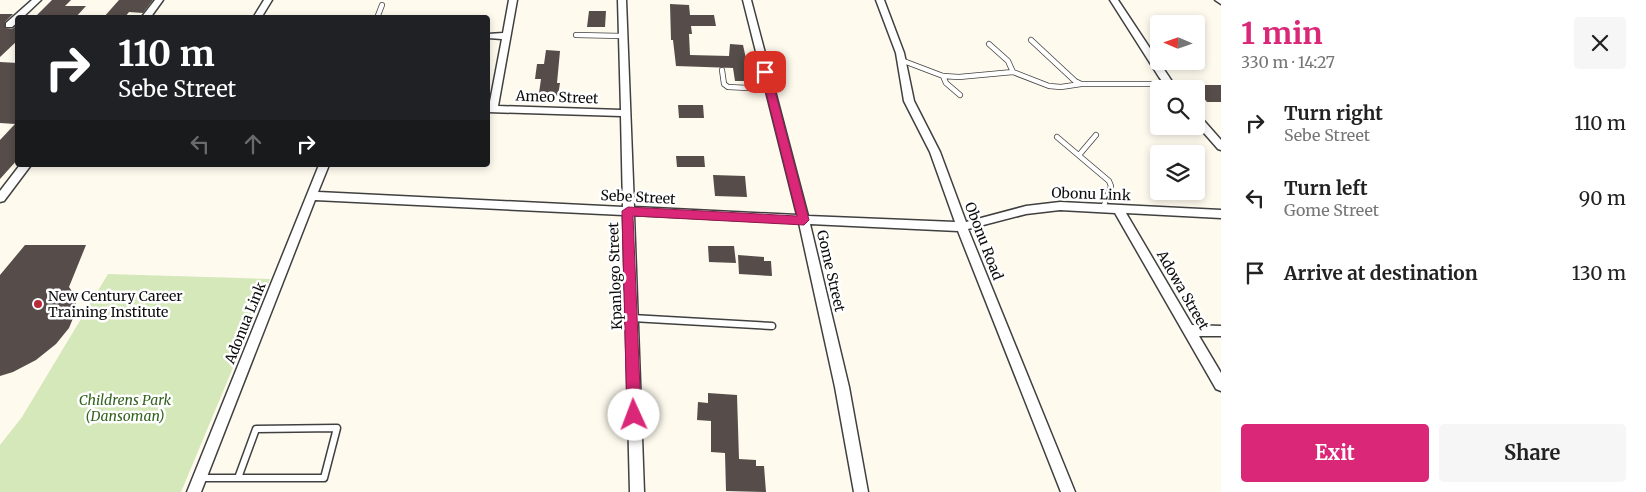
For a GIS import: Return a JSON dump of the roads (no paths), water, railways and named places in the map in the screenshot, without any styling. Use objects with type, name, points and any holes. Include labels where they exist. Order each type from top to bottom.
[{"type":"street","points":[[20,15],[36,0]]},
{"type":"street","points":[[147,15],[159,0]]},
{"type":"street","points":[[259,15],[268,0]]},
{"type":"street","points":[[490,110],[513,0]]},
{"type":"street","name":"Kpanlogo Street","points":[[622,0],[637,492]]},
{"type":"street","name":"Gome Street","points":[[747,0],[804,220],[842,388],[861,492]]},
{"type":"street","name":"Obonu Road","points":[[880,0],[901,60],[909,101],[936,152],[962,227],[1068,492]]},
{"type":"street","points":[[1114,0],[1167,80]]},
{"type":"street","points":[[490,36],[507,36]]},
{"type":"street","name":"Ameo Street","points":[[490,110],[625,113]]},
{"type":"street","points":[[1205,128],[1221,147]]},
{"type":"street","points":[[0,198],[24,167]]},
{"type":"street","name":"Adonua Link","points":[[194,492],[323,167]]},
{"type":"street","name":"Sebe Street","points":[[312,196],[962,227]]},
{"type":"street","name":"Obonu Link","points":[[962,227],[1026,210],[1060,206],[1221,214]]},
{"type":"street","name":"Adowa Street","points":[[1120,210],[1221,385]]},
{"type":"street","points":[[1189,330],[1221,331]]},
{"type":"lane","points":[[378,15],[382,5]]},
{"type":"lane","points":[[576,35],[623,36]]},
{"type":"lane","points":[[1031,40],[1075,81],[1081,84]]},
{"type":"lane","points":[[989,44],[1008,61],[1012,72]]},
{"type":"lane","points":[[901,60],[943,76],[959,77],[1012,72],[1049,86],[1061,87],[1081,84],[1150,86]]},
{"type":"lane","points":[[722,70],[724,84],[728,87],[770,89]]},
{"type":"lane","points":[[943,76],[946,83],[960,95]]},
{"type":"lane","points":[[1080,155],[1096,135]]},
{"type":"lane","points":[[1057,137],[1109,181],[1111,186],[1103,208]]},
{"type":"lane","points":[[631,318],[772,326]]},
{"type":"lane","points":[[199,478],[238,478],[324,478],[337,428],[256,429],[238,478]]},
{"type":"place","name":"New Century Career Training Institute","points":[[38,304]]},
{"type":"park label","name":"Childrens Park (Dansoman)","points":[[125,408]]}]
